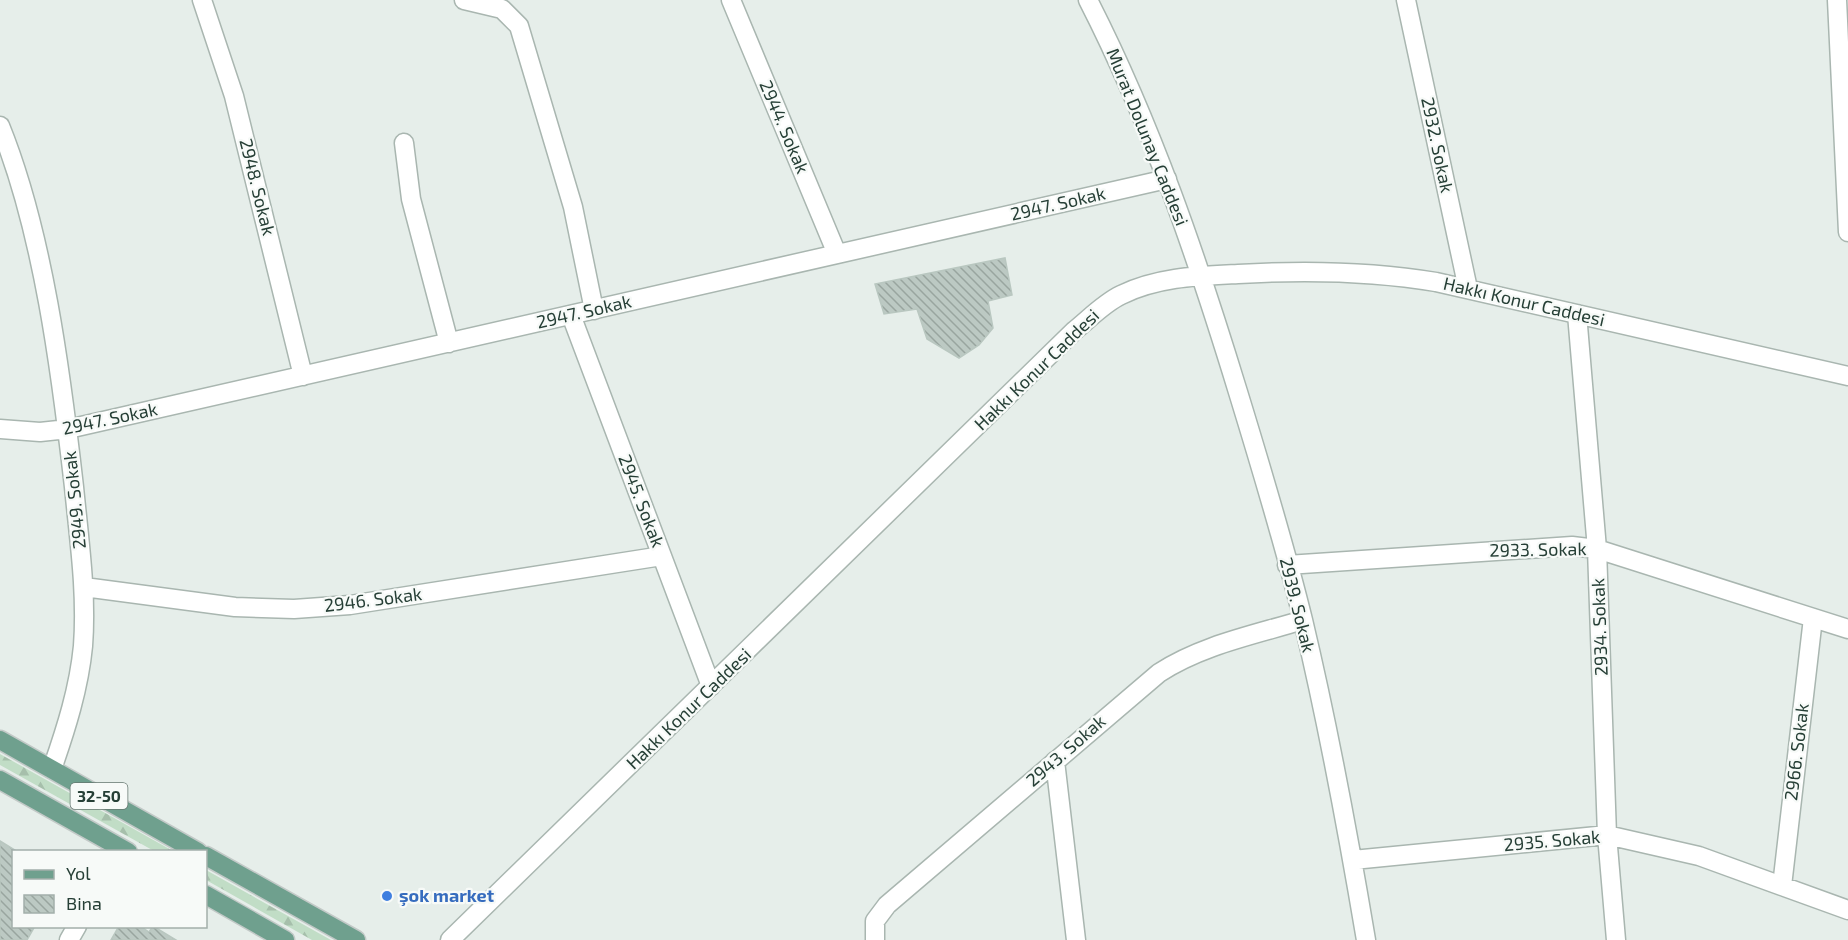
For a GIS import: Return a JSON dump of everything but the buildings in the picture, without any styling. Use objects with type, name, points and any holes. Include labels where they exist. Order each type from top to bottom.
[{"type":"main road","name":"32-50","points":[[0,740],[194,850]]},
{"type":"main road","name":"32-50","points":[[0,780],[124,850]]},
{"type":"main road","points":[[207,857],[356,940]]},
{"type":"main road","points":[[207,896],[285,940]]},
{"type":"street","name":"2948. Sokak","points":[[202,0],[234,96],[303,376]]},
{"type":"street","points":[[464,0],[502,9],[519,26],[573,207],[594,310]]},
{"type":"street","name":"2944. Sokak","points":[[731,0],[837,254]]},
{"type":"street","name":"Murat Dolunay Caddesi","points":[[1088,0],[1152,139],[1203,275]]},
{"type":"street","name":"2932. Sokak","points":[[1406,0],[1468,289]]},
{"type":"street","points":[[1838,0],[1848,232]]},
{"type":"street","name":"2949. Sokak","points":[[0,126],[26,205],[40,267],[68,429],[84,587],[83,646],[76,688],[52,770]]},
{"type":"street","points":[[404,143],[411,199],[449,343]]},
{"type":"street","name":"2947. Sokak","points":[[0,429],[40,432],[68,429],[1167,179]]},
{"type":"street","name":"Hakkı Konur Caddesi","points":[[450,940],[1098,311],[1120,296],[1147,285],[1203,275],[1341,272],[1391,275],[1468,289],[1848,376]]},
{"type":"street","name":"2939. Sokak","points":[[1203,275],[1303,620],[1353,860],[1366,940]]},
{"type":"street","name":"2934. Sokak","points":[[1577,314],[1597,549],[1607,835],[1616,940]]},
{"type":"street","name":"2945. Sokak","points":[[571,315],[711,686]]},
{"type":"street","name":"2933. Sokak","points":[[1287,565],[1572,546],[1597,549],[1848,629]]},
{"type":"street","name":"2946. Sokak","points":[[84,587],[235,607],[294,609],[350,605],[662,556]]},
{"type":"street","name":"2966. Sokak","points":[[1782,886],[1813,618]]},
{"type":"street","name":"2943. Sokak","points":[[875,940],[875,921],[886,906],[1137,690],[1178,661],[1303,620]]},
{"type":"street","points":[[1055,761],[1076,940]]},
{"type":"street","name":"2935. Sokak","points":[[1353,860],[1607,835],[1699,856],[1848,910]]},
{"type":"green space","points":[[0,754],[171,850],[152,850],[0,765]]},
{"type":"green space","points":[[207,871],[331,940],[312,940],[207,881]]},
{"type":"place","name":"şok market","points":[[387,896]]}]
